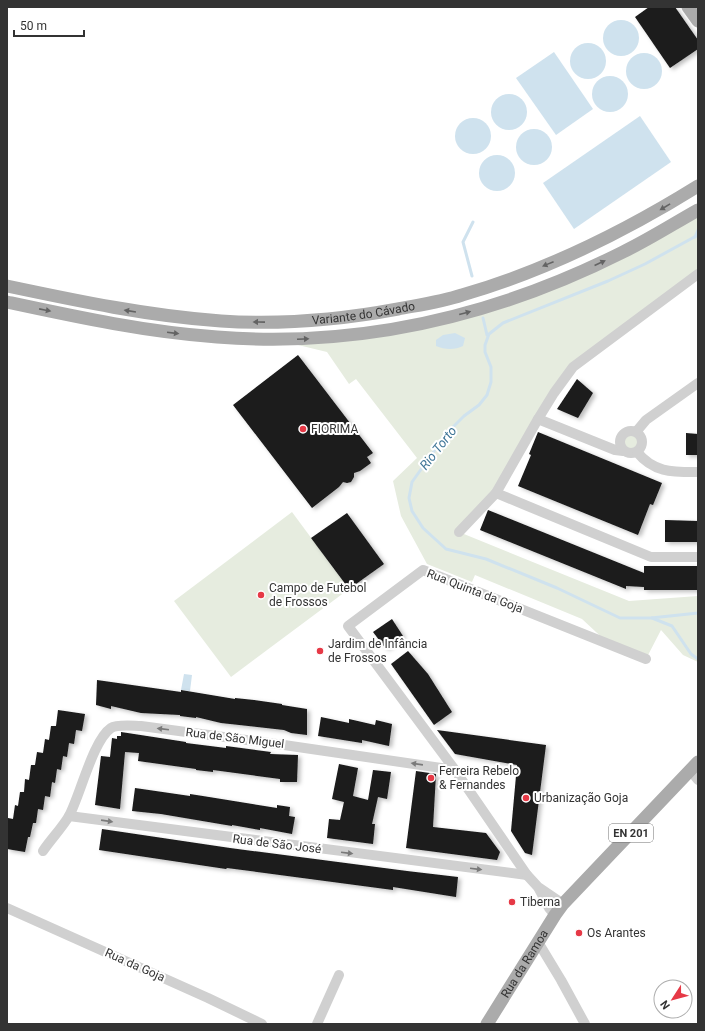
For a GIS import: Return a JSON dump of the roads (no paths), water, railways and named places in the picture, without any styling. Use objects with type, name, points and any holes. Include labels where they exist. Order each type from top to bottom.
[{"type":"main road","points":[[688,7],[698,21]]},
{"type":"main road","name":"Variante do Cávado","points":[[7,286],[129,311],[186,318],[222,321],[294,322],[330,320],[452,298],[496,284],[576,252],[614,234],[653,214],[698,186]]},
{"type":"main road","name":"Variante do Cávado","points":[[7,302],[122,326],[182,334],[264,340],[298,340],[349,335],[420,324],[463,314],[543,287],[582,272],[623,252],[698,210]]},
{"type":"main road","name":"EN 201","points":[[563,904],[695,771]]},
{"type":"main road","name":"Rua da Ramoa","points":[[487,1024],[563,904]]},
{"type":"street","points":[[459,532],[496,493],[554,392],[573,367],[698,274]]},
{"type":"street","points":[[636,432],[646,420],[698,383]]},
{"type":"street","points":[[538,419],[615,450],[630,454],[637,452],[641,447],[642,440],[636,432],[625,432],[620,437],[620,444],[623,451]]},
{"type":"street","points":[[637,452],[642,459],[653,466],[669,472],[698,472]]},
{"type":"street","points":[[496,493],[651,557],[698,557]]},
{"type":"street","name":"Rua Quinta da Goja","points":[[563,904],[538,887],[528,876],[455,770],[348,626],[423,570],[646,659]]},
{"type":"street","name":"Rua de São Miguel","points":[[69,816],[102,737],[111,728],[127,726],[141,726],[284,745],[455,770]]},
{"type":"street","points":[[43,851],[69,816]]},
{"type":"street","name":"Rua de São José","points":[[69,816],[528,876]]},
{"type":"street","name":"Rua Quinta da Goja","points":[[538,887],[549,908],[555,915]]},
{"type":"street","name":"Rua da Goja","points":[[7,908],[208,998],[262,1024]]},
{"type":"street","points":[[535,948],[551,965],[561,980],[585,1024]]},
{"type":"street","points":[[317,1024],[338,974]]},
{"type":"water","points":[[621,20],[634,25],[639,38],[634,51],[621,56],[608,51],[603,38],[608,25]]},
{"type":"water","points":[[588,43],[601,48],[606,61],[601,74],[588,79],[575,74],[570,61],[575,48]]},
{"type":"water","points":[[554,52],[593,109],[556,135],[516,78]]},
{"type":"water","points":[[644,53],[657,58],[662,71],[657,84],[644,89],[631,84],[626,71],[631,58]]},
{"type":"water","points":[[610,76],[623,81],[628,94],[623,107],[610,112],[597,107],[592,94],[597,81]]},
{"type":"water","points":[[509,94],[522,99],[527,112],[522,125],[509,130],[496,125],[491,112],[496,99]]},
{"type":"water","points":[[640,116],[671,162],[574,229],[543,183]]},
{"type":"water","points":[[473,118],[486,123],[491,136],[486,149],[473,154],[460,149],[455,136],[460,123]]},
{"type":"water","points":[[534,129],[547,134],[552,147],[547,160],[534,165],[521,160],[516,147],[521,134]]},
{"type":"water","points":[[497,155],[510,160],[515,173],[510,186],[497,191],[484,186],[479,173],[484,160]]},
{"type":"water","points":[[455,333],[465,338],[463,346],[450,349],[436,346],[436,340],[443,335]]},
{"type":"water","points":[[184,674],[192,675],[190,691],[181,690]]},
{"type":"waterway","points":[[472,276],[463,242],[473,222]]},
{"type":"waterway","name":"Rio Torto","points":[[695,237],[698,230]]},
{"type":"waterway","name":"Rio Torto","points":[[698,235],[645,264],[608,281],[503,323],[489,334],[485,345],[485,352],[491,367],[491,382],[487,395],[479,405],[464,416],[447,433],[412,482],[409,498],[412,511],[423,528],[446,549],[486,559],[557,588],[620,618],[651,618],[698,613]]},
{"type":"waterway","points":[[483,318],[487,335]]},
{"type":"waterway","name":"Rio Torto","points":[[652,618],[672,626],[691,654],[698,659]]},
{"type":"place","name":"FIORIMA","points":[[303,429]]},
{"type":"place","name":"Campo de Futebol de Frossos","points":[[261,595]]},
{"type":"place","name":"Jardim de Infância de Frossos","points":[[320,651]]},
{"type":"place","name":"Ferreira Rebelo & Fernandes","points":[[431,778]]},
{"type":"place","name":"Urbanização Goja","points":[[526,798]]},
{"type":"place","name":"Tiberna","points":[[512,902]]},
{"type":"place","name":"Os Arantes","points":[[579,933]]}]
